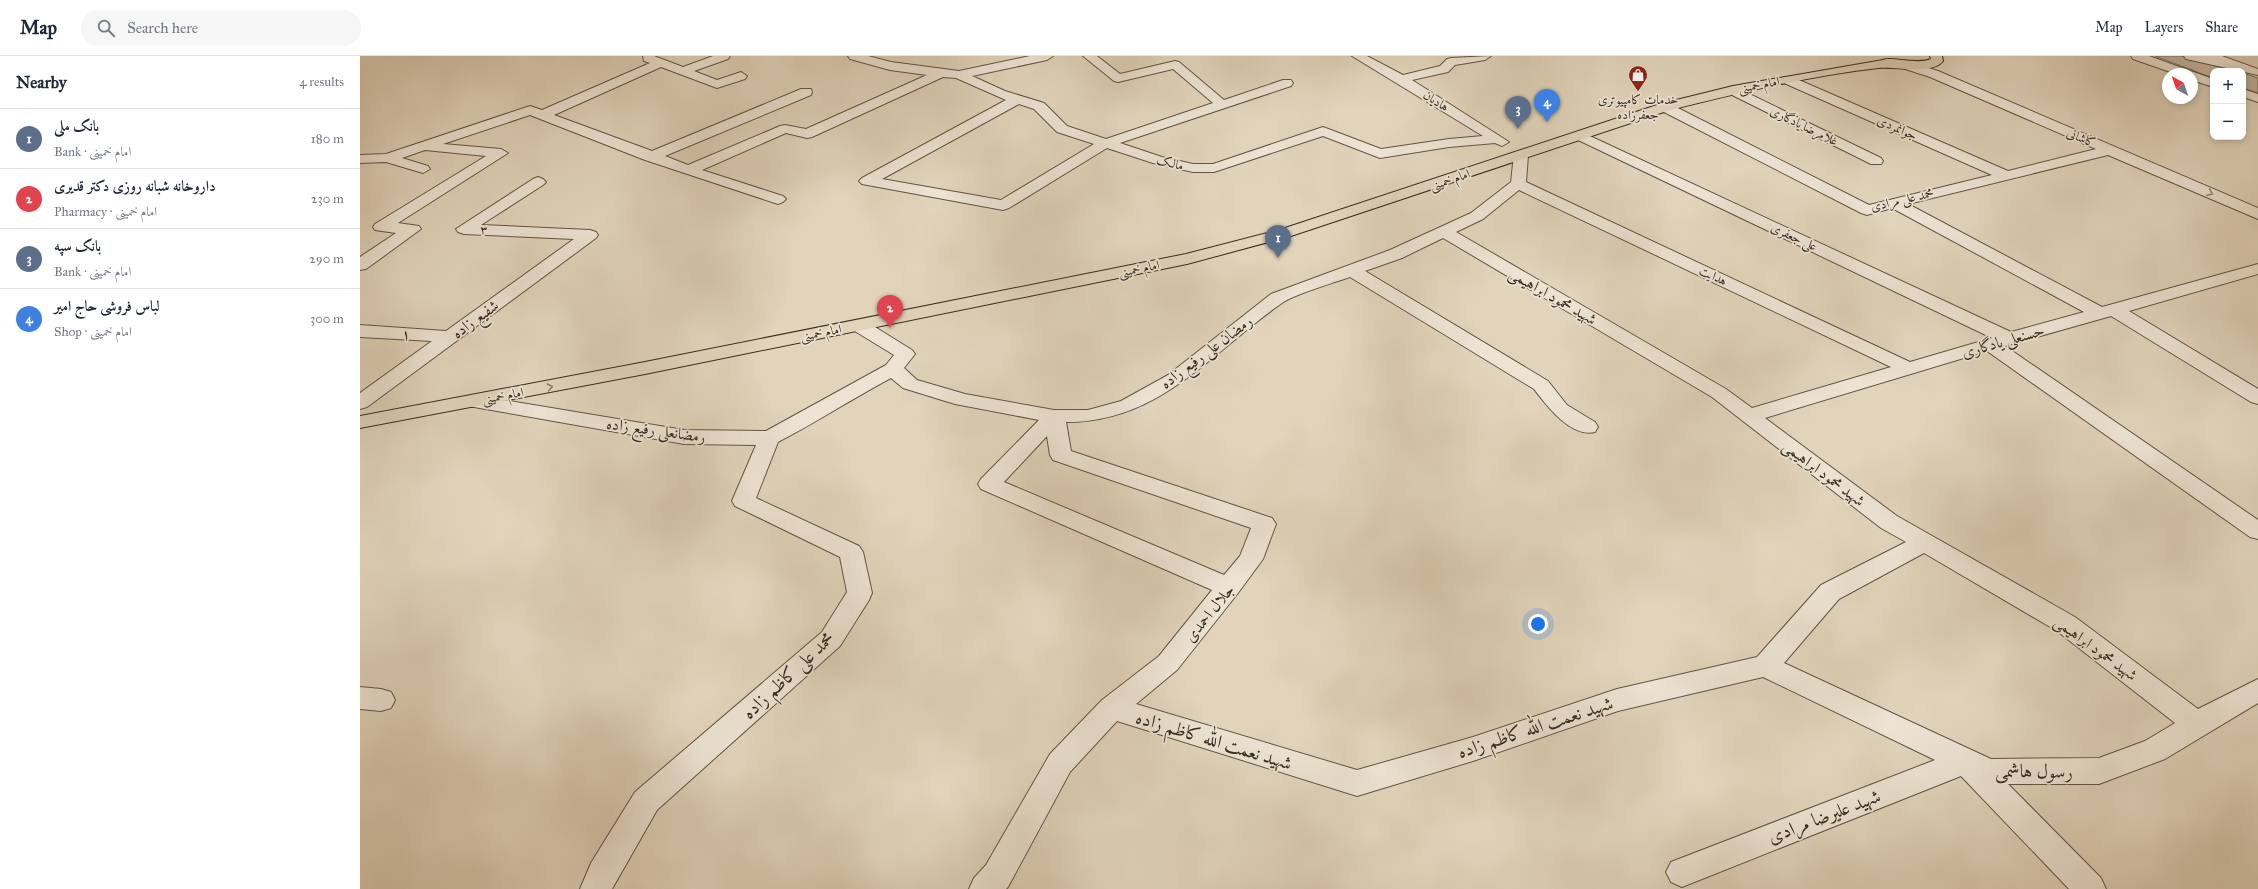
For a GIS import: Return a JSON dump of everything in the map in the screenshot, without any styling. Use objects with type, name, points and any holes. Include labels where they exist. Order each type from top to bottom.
[{"type":"main road","name":"امام خمینی","points":[[360,412],[477,395],[860,326],[1187,259],[1369,206],[1606,118],[1664,101],[1740,83],[1856,62],[1870,56]]},
{"type":"main road","points":[[1878,56],[1903,64],[1927,65],[1937,59]]},
{"type":"main road","name":"امام خمینی","points":[[360,422],[477,395],[1179,250],[1283,224],[1517,152],[1579,135],[1666,107],[1733,90],[1788,80],[1867,66],[1903,64]]},
{"type":"street","points":[[641,56],[717,84],[741,76]]},
{"type":"street","points":[[683,71],[724,56]]},
{"type":"street","name":"مالک","points":[[854,56],[890,66],[959,75],[1016,100],[1038,106],[1062,129],[1104,144],[1192,168],[1214,168],[1323,131],[1380,154],[1449,143],[1497,139]]},
{"type":"street","points":[[959,75],[1047,56]]},
{"type":"street","points":[[1089,56],[1118,78],[1175,65],[1223,105]]},
{"type":"street","name":"هادیان","points":[[1358,56],[1401,79],[1517,152]]},
{"type":"street","points":[[1401,79],[1444,69],[1450,62],[1485,56]]},
{"type":"street","points":[[2136,56],[2171,68]]},
{"type":"street","points":[[2190,56],[2257,73]]},
{"type":"street","points":[[2210,56],[2257,73]]},
{"type":"street","name":"کاشانی","points":[[1937,59],[1948,71],[2258,203]]},
{"type":"street","points":[[542,115],[661,63]]},
{"type":"street","name":"کاشانی","points":[[1903,64],[1934,74],[2258,214]]},
{"type":"street","points":[[688,170],[785,129],[807,134],[941,73]]},
{"type":"street","points":[[2198,78],[2210,82]]},
{"type":"street","name":"جوانمردی","points":[[1788,80],[2005,175]]},
{"type":"street","points":[[1016,100],[867,181],[1003,205],[1104,144],[1287,83]]},
{"type":"street","name":"غلامرضا یادگاری","points":[[1733,90],[1876,161]]},
{"type":"street","points":[[650,157],[806,92]]},
{"type":"street","points":[[2246,94],[2258,98]]},
{"type":"street","name":"محمد علی مرادی","points":[[1666,107],[1867,210],[2109,150]]},
{"type":"street","points":[[360,159],[387,158],[530,110],[650,157],[778,199]]},
{"type":"street","name":"علی جعفری","points":[[1579,135],[2000,341],[2258,531]]},
{"type":"street","points":[[360,265],[413,229],[381,227],[501,154],[421,147]]},
{"type":"street","points":[[1517,152],[1518,184]]},
{"type":"street","points":[[387,158],[422,169]]},
{"type":"street","name":"۳","points":[[538,182],[464,229],[590,235]]},
{"type":"street","name":"رمضان علی رفیع زاده","points":[[893,369],[910,384],[962,400],[1054,416],[1089,416],[1128,405],[1175,379],[1277,298],[1353,271],[1396,254],[1444,232],[1477,216],[1518,184]]},
{"type":"street","name":"هدایت","points":[[1518,184],[1908,368]]},
{"type":"street","points":[[1894,203],[2106,311],[2258,398]]},
{"type":"street","name":"شهید محمود ابراهیمی","points":[[1444,232],[1719,393],[1889,522],[2066,624],[2197,724]]},
{"type":"street","name":"شفیع زاده","points":[[360,403],[590,235]]},
{"type":"street","name":"حسنعلی یادگاری","points":[[1748,416],[2000,341],[2258,269]]},
{"type":"street","points":[[1353,271],[1541,385],[1560,409],[1588,428]]},
{"type":"street","points":[[860,326],[905,354],[893,369]]},
{"type":"street","name":"۱","points":[[360,331],[451,337]]},
{"type":"street","name":"رمضانعلی رفیع زاده","points":[[477,395],[684,437],[769,438],[803,421],[849,392],[893,369]]},
{"type":"street","points":[[1054,416],[989,484],[1229,587]]},
{"type":"street","name":"جلال احمدی","points":[[985,889],[997,876],[1060,763],[1112,708],[1168,663],[1252,559],[1264,524],[1061,455],[1054,416]]},
{"type":"street","name":"محمد علی کاظم زاده","points":[[596,889],[602,874],[646,801],[831,639],[860,593],[851,552],[743,501],[769,438]]},
{"type":"street","points":[[1765,666],[1830,592],[1924,543]]},
{"type":"street","name":"شهید نعمت الله کاظم زاده","points":[[1112,708],[1357,783],[1474,749],[1617,700],[1765,666]]},
{"type":"street","name":"رسول هاشمی","points":[[1765,666],[1989,772],[2099,771],[2155,750],[2197,724],[2258,690]]},
{"type":"street","points":[[1966,761],[2090,889]]},
{"type":"street","name":"شهید علیرضا مرادی","points":[[1682,872],[1966,761]]},
{"type":"shaded area","points":[[2155,56],[2181,56],[2226,68],[2210,68],[2210,77],[2198,72],[2198,68],[2187,68]]},
{"type":"shaded area","points":[[2246,74],[2258,78],[2258,93],[2246,89]]},
{"type":"place","name":"خدمات کامپیوتری جعفرزاده","points":[[1638,92]]},
{"type":"place","name":"لباس فروشی حاج امیر","points":[[1547,122]]},
{"type":"place","name":"بانک سپه","points":[[1518,129]]},
{"type":"place","name":"بانک ملی","points":[[1278,258]]},
{"type":"place","name":"داروخانه شبانه روزی دکتر قدیری","points":[[890,328]]}]
